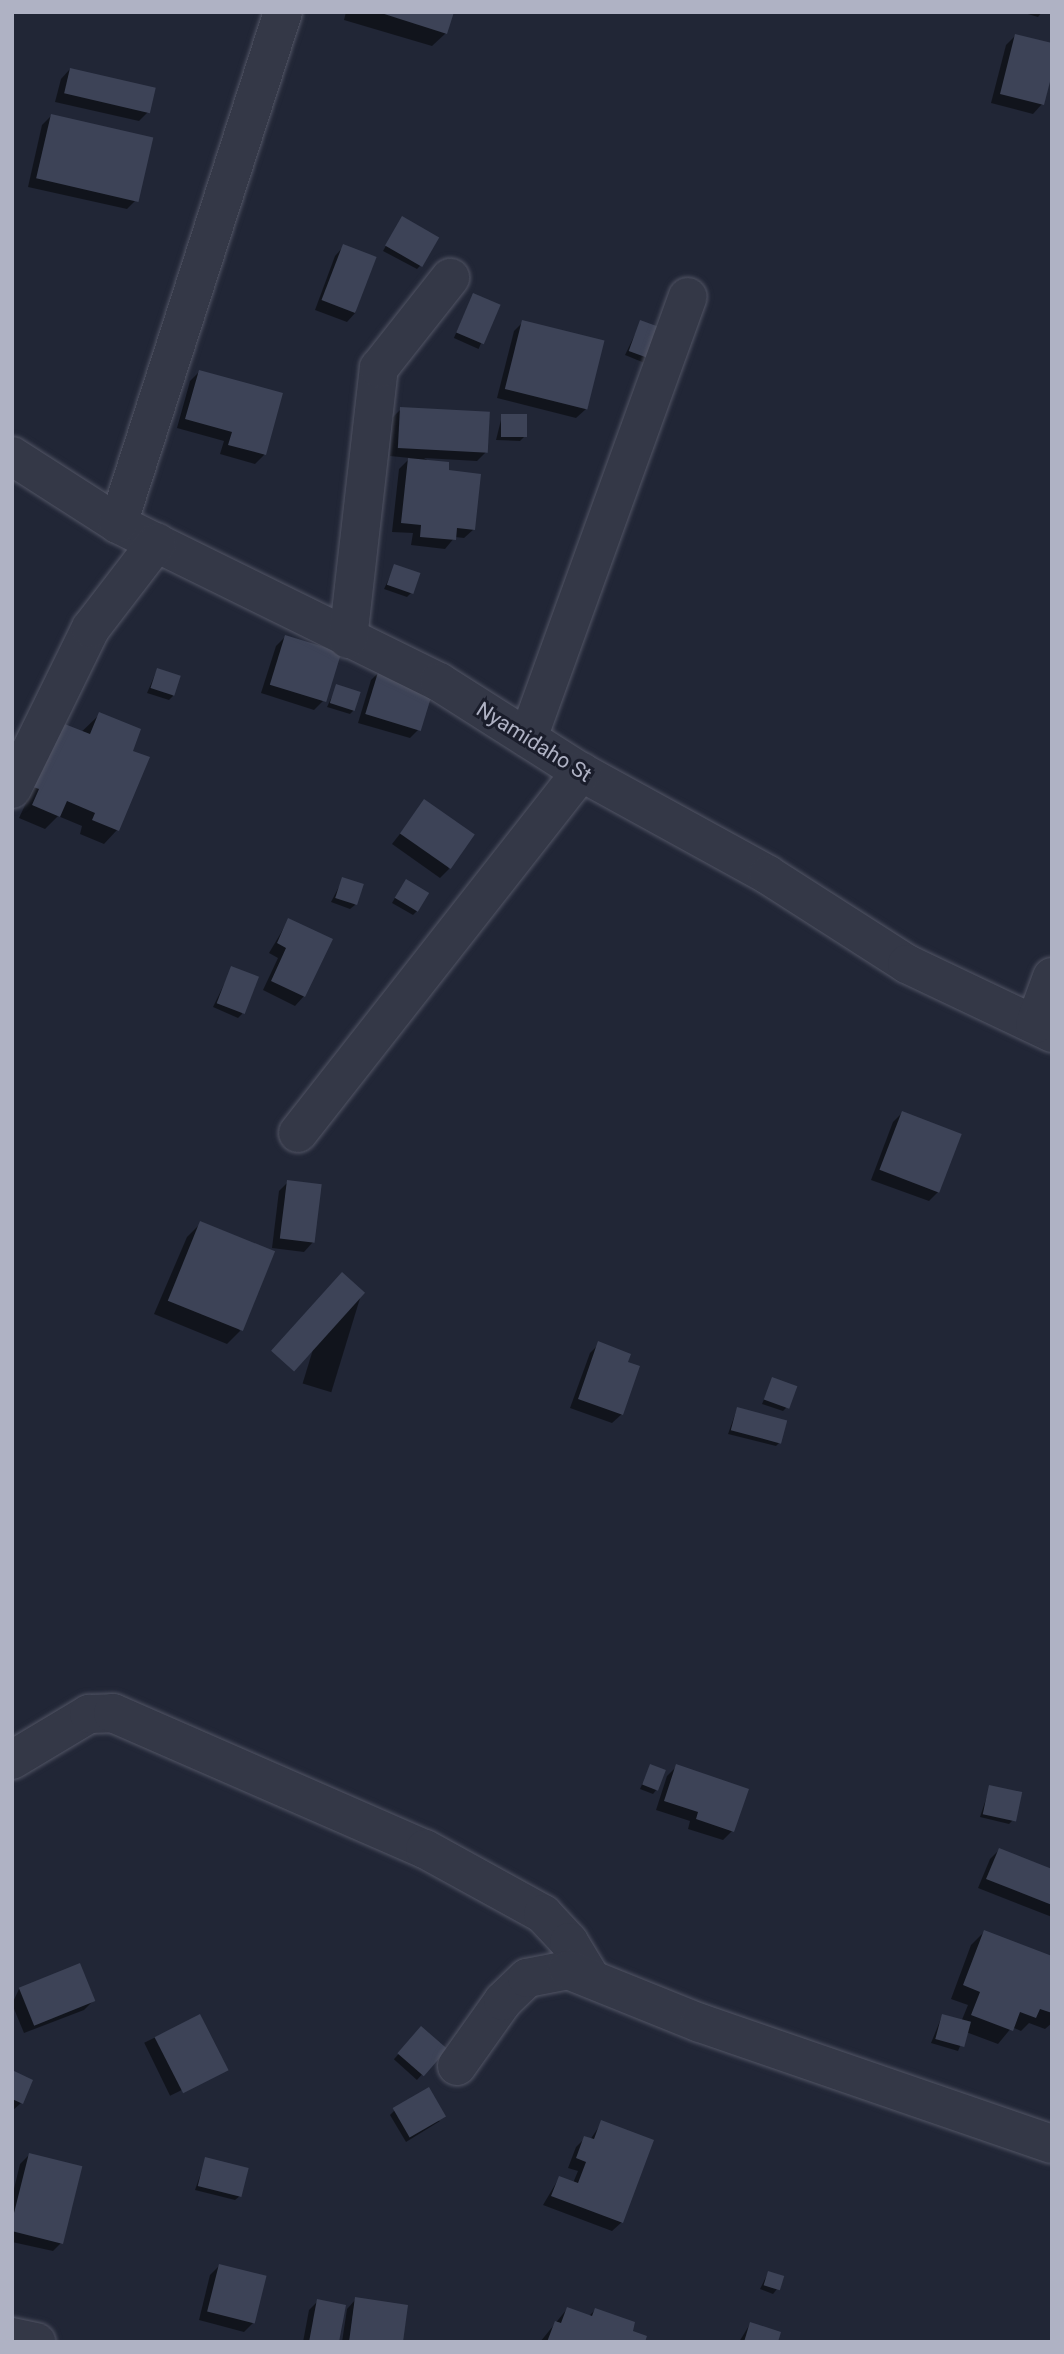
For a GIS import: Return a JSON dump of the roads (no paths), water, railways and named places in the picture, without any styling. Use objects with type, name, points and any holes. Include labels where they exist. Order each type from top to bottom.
[{"type":"street","points":[[118,524],[283,12]]},
{"type":"street","points":[[348,639],[379,369],[450,278]]},
{"type":"street","points":[[528,738],[688,297]]},
{"type":"street","name":"Nyamidaho St","points":[[12,456],[118,524],[439,682],[580,772],[768,875],[907,964],[1044,1028]]},
{"type":"street","points":[[12,789],[91,628],[157,542]]},
{"type":"street","points":[[298,1133],[580,772]]},
{"type":"street","points":[[1044,1028],[1052,977]]},
{"type":"street","points":[[12,1760],[89,1714],[113,1713],[425,1849],[543,1914],[569,1942],[590,1977]]},
{"type":"street","points":[[457,2066],[503,2001],[527,1978],[568,1970],[700,2023],[1052,2144]]},
{"type":"street","points":[[12,2337],[36,2342]]}]
